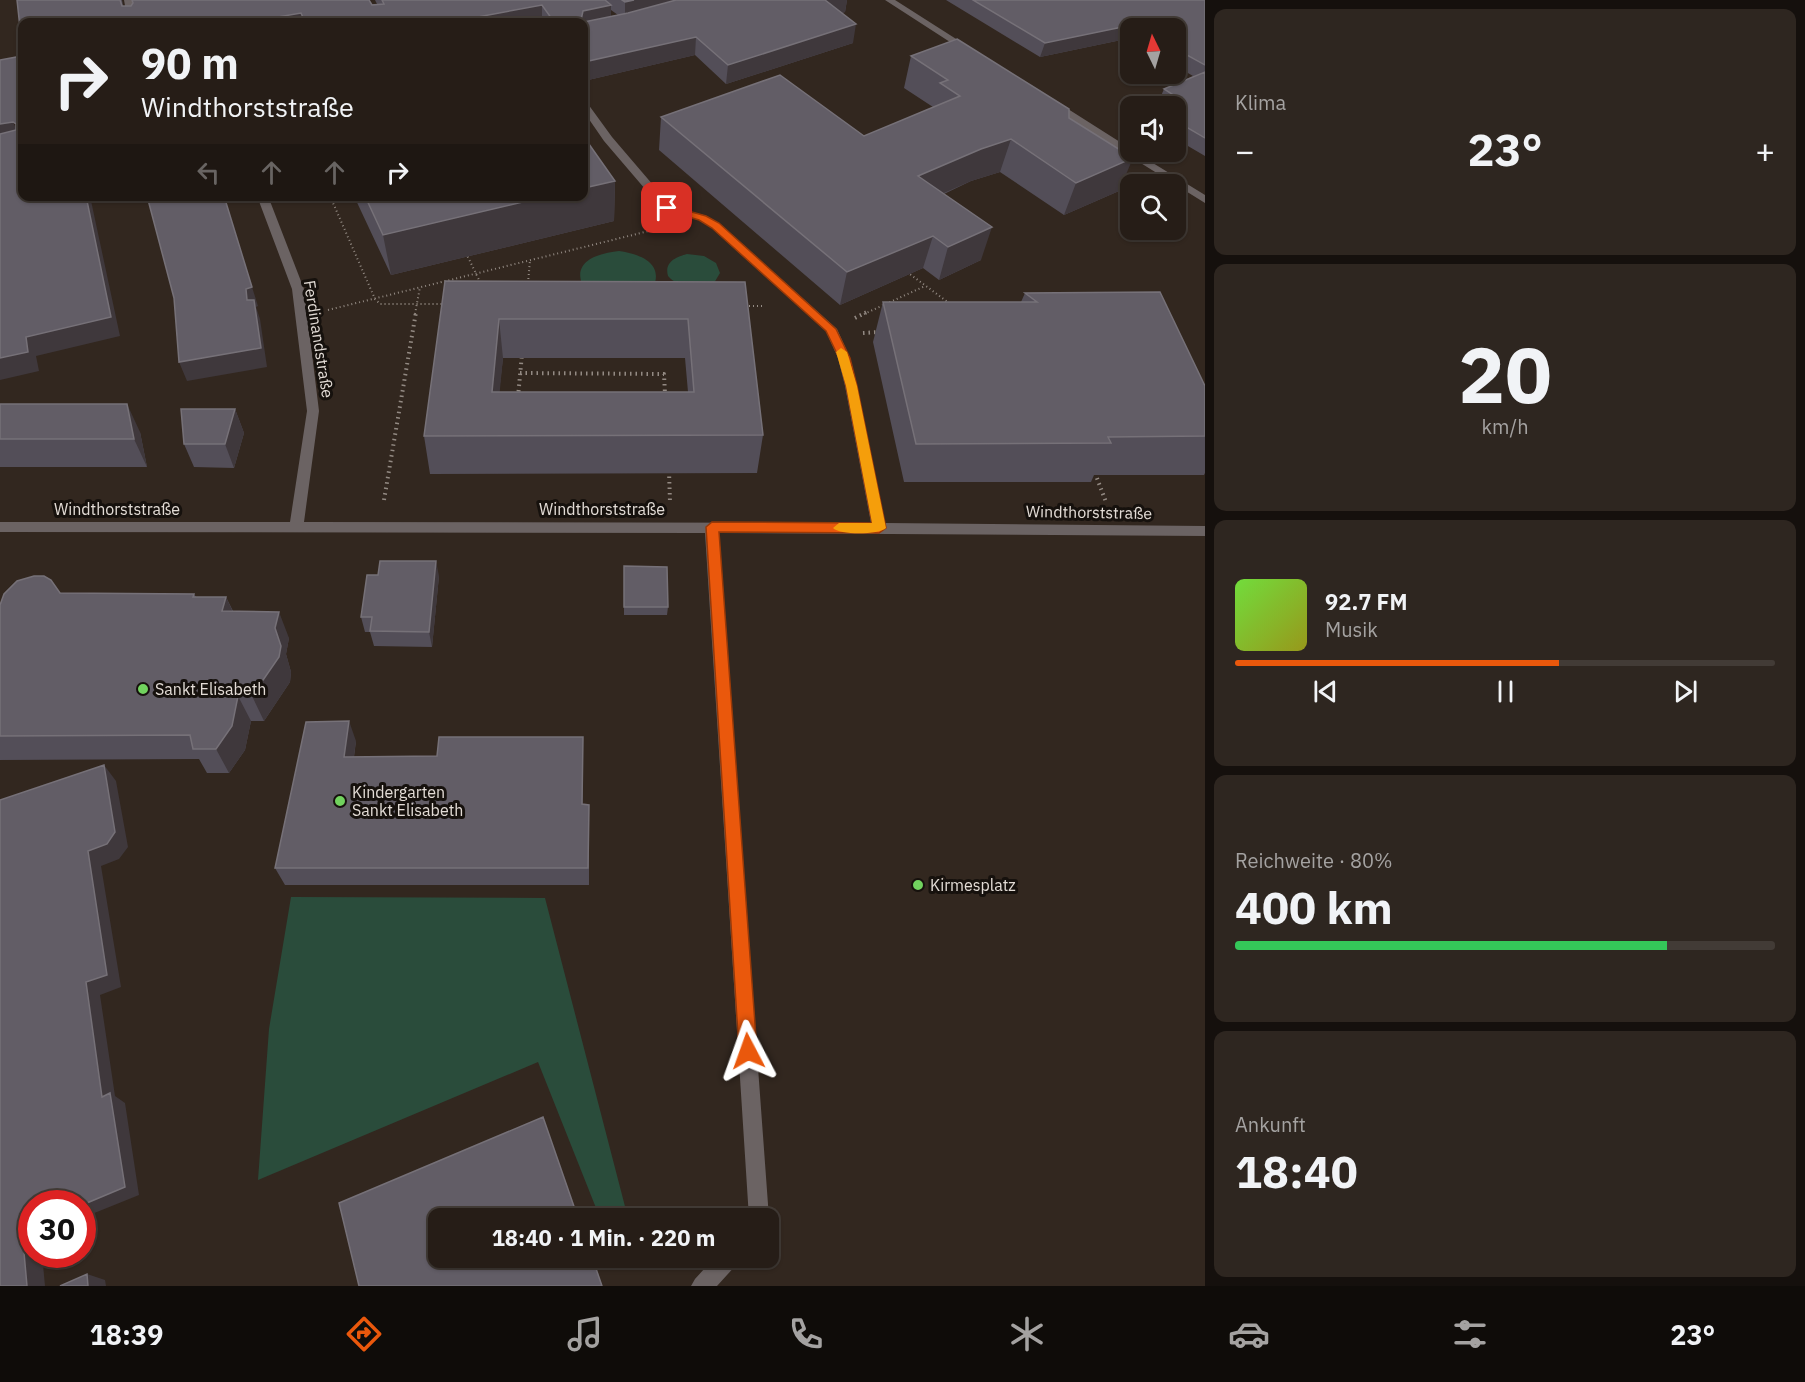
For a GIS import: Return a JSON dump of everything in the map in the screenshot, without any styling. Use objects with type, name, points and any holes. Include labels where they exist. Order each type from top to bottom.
[{"type":"street","points":[[128,0],[132,18]]},
{"type":"street","points":[[889,0],[978,56]]},
{"type":"street","points":[[1047,100],[1205,200]]},
{"type":"street","points":[[588,112],[608,139],[667,208],[703,218],[716,226],[832,331],[844,358],[851,386],[879,528]]},
{"type":"street","name":"Ferdinandstraße","points":[[264,201],[298,289],[313,411],[296,527]]},
{"type":"street","name":"Windthorststraße","points":[[0,527],[712,527],[1205,531]]},
{"type":"street","points":[[712,527],[758,1208]]},
{"type":"street","points":[[702,1286],[719,1268]]},
{"type":"path","points":[[332,201],[375,299],[380,304],[449,304]]},
{"type":"path","points":[[301,317],[703,218]]},
{"type":"path","points":[[461,244],[481,284]]},
{"type":"path","points":[[527,294],[530,260]]},
{"type":"path","points":[[900,266],[953,307]]},
{"type":"path","points":[[832,331],[925,286]]},
{"type":"path","points":[[379,527],[420,287]]},
{"type":"path","points":[[737,306],[807,306]]},
{"type":"path","points":[[832,331],[890,332]]},
{"type":"path","points":[[518,407],[522,351]]},
{"type":"path","points":[[520,374],[664,374],[666,396]]},
{"type":"path","points":[[669,462],[672,527]]},
{"type":"path","points":[[1092,464],[1115,530]]},
{"type":"green space","points":[[619,251],[634,254],[652,265],[656,278],[654,286],[582,284],[581,269],[590,259]]},
{"type":"green space","points":[[687,254],[704,256],[716,263],[720,273],[714,283],[683,285],[668,276],[669,264]]},
{"type":"green space","points":[[291,897],[545,898],[625,1208],[596,1208],[538,1062],[258,1180],[269,1029]]},
{"type":"building","points":[[17,0],[120,0],[122,6],[131,6],[132,0],[369,0],[372,5],[384,4],[382,0],[605,0],[611,5],[583,11],[581,18],[551,18],[542,5],[472,18],[303,18],[301,13],[272,18],[19,18]]},
{"type":"building","points":[[676,0],[825,0],[856,24],[728,65],[696,37],[588,61],[588,21]]},
{"type":"building","points":[[973,0],[1205,0],[1205,65],[1186,55],[1186,18],[1120,18],[1120,27],[1045,43]]},
{"type":"building","points":[[957,39],[1069,109],[1069,118],[1120,150],[1120,162],[1124,162],[1076,183],[1011,139],[981,149],[918,176],[992,227],[948,247],[933,236],[847,272],[661,117],[780,75],[864,136],[960,96],[940,83],[948,80],[911,56]]},
{"type":"building","points":[[18,57],[18,201],[87,201],[111,317],[26,337],[28,352],[0,358],[0,134],[16,130],[16,124],[13,122],[0,124],[0,60]]},
{"type":"building","points":[[1205,72],[1205,138],[1186,127],[1186,96],[1175,96],[1164,89],[1176,84],[1186,84],[1186,80]]},
{"type":"building","points":[[588,143],[615,181],[588,187]]},
{"type":"building","points":[[148,201],[226,201],[252,287],[246,289],[247,300],[254,300],[261,348],[179,362],[174,298]]},
{"type":"building","points":[[367,201],[527,201],[383,235]]},
{"type":"building","points":[[445,281],[745,282],[763,435],[424,436]],"holes":[[[499,319],[688,319],[694,392],[492,392]]]},
{"type":"building","points":[[1160,292],[1205,386],[1205,436],[1108,437],[1111,443],[916,444],[883,302],[1037,302],[1025,293]]},
{"type":"building","points":[[0,404],[127,404],[134,439],[0,439]]},
{"type":"building","points":[[181,409],[235,409],[225,444],[184,444]]},
{"type":"building","points":[[380,561],[436,561],[429,632],[370,631],[372,617],[361,617],[367,575],[378,575]]},
{"type":"building","points":[[624,566],[667,567],[668,607],[624,607]]},
{"type":"building","name":"Sankt Elisabeth","points":[[34,576],[44,576],[51,580],[60,593],[194,594],[193,597],[226,597],[222,611],[279,612],[275,628],[281,646],[279,657],[252,696],[238,696],[232,726],[216,749],[193,749],[190,735],[0,736],[0,605],[4,594],[17,581]]},
{"type":"building","name":"Kindergarten Sankt Elisabeth","points":[[349,721],[344,757],[437,756],[439,737],[583,737],[582,804],[589,805],[588,868],[275,868],[306,722]]},
{"type":"building","points":[[104,765],[115,832],[107,844],[88,851],[107,975],[86,982],[102,1097],[110,1093],[125,1187],[96,1199],[96,1190],[18,1190],[18,1268],[25,1268],[27,1286],[0,1286],[0,800]]},
{"type":"building","points":[[543,1117],[575,1208],[428,1208],[428,1268],[596,1268],[602,1286],[359,1286],[339,1203]]},
{"type":"building","points":[[87,1274],[88,1286],[60,1286]]},
{"type":"slow traffic","points":[[839,528],[879,528],[851,386],[841,352]]},
{"type":"place","name":"Sankt Elisabeth","points":[[143,689]]},
{"type":"place","name":"Kindergarten Sankt Elisabeth","points":[[340,801]]},
{"type":"place","name":"Kirmesplatz","points":[[918,885]]},
{"type":"route","points":[[667,208],[703,218],[716,226],[831,329],[844,358],[851,386],[879,528],[712,527],[748,1051]]}]
